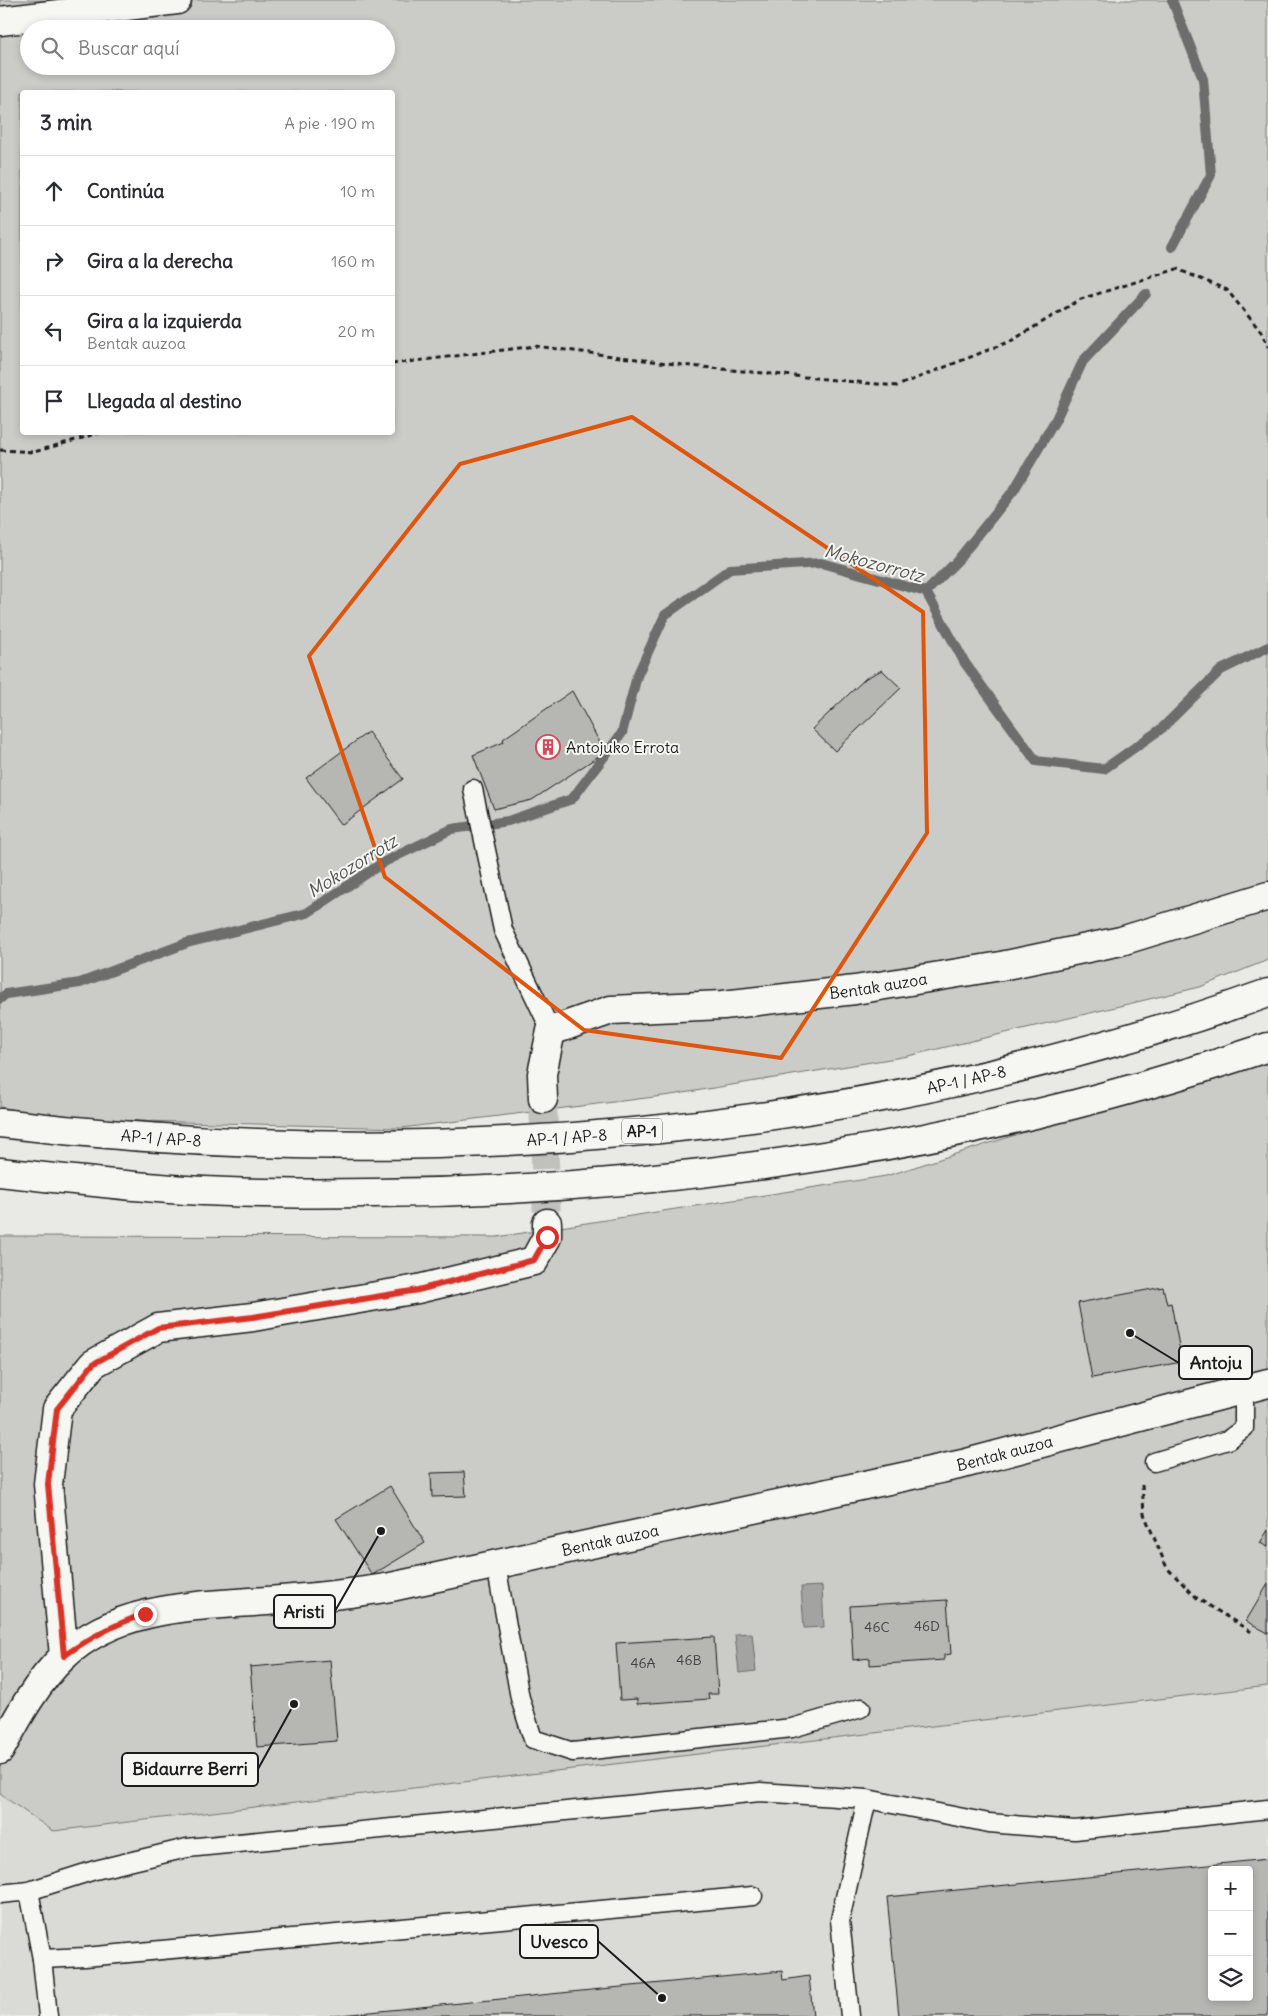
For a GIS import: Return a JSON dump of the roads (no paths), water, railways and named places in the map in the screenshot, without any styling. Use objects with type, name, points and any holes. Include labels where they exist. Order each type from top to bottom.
[{"type":"main road","points":[[0,21],[177,0]]},
{"type":"main road","name":"Bentak auzoa","points":[[551,1032],[611,1010],[723,1006],[855,990],[1001,966],[1122,941],[1268,896]]},
{"type":"main road","name":"AP-1 / AP-8","points":[[0,1123],[74,1132],[190,1140],[307,1144],[541,1139],[657,1130],[773,1115],[888,1096],[1002,1072],[1124,1039],[1268,994]]},
{"type":"main road","points":[[542,1100],[542,1074],[551,1032]]},
{"type":"main road","points":[[0,1172],[187,1190],[306,1194],[424,1193],[543,1188],[661,1178],[778,1163],[895,1144],[1126,1091],[1268,1047]]},
{"type":"main road","points":[[64,1656],[48,1484],[57,1409],[93,1364],[158,1328],[253,1317],[418,1290],[534,1260],[547,1237],[546,1223]]},
{"type":"main road","name":"Bentak auzoa","points":[[0,1750],[26,1703],[44,1678],[64,1656],[102,1631],[145,1614],[175,1608],[358,1593],[496,1565],[963,1464],[1256,1386]]},
{"type":"lane","points":[[473,789],[503,930],[551,1032]]},
{"type":"lane","points":[[1154,1462],[1228,1440],[1244,1428],[1256,1386]]},
{"type":"lane","points":[[496,1565],[520,1698],[533,1739],[573,1752],[792,1728],[861,1708]]},
{"type":"lane","points":[[0,1894],[29,1891],[95,1870],[187,1848],[760,1792],[867,1799],[989,1823],[1075,1830],[1268,1809]]},
{"type":"lane","points":[[850,2016],[840,1920],[867,1799]]},
{"type":"lane","points":[[29,1891],[42,1958],[48,2016]]},
{"type":"lane","points":[[42,1958],[85,1957],[753,1896]]},
{"type":"waterway","points":[[1172,0],[1203,79],[1211,175],[1172,247]]},
{"type":"waterway","points":[[926,592],[957,561],[1014,490],[1056,419],[1083,361],[1146,294]]},
{"type":"waterway","name":"Mokozorrotz","points":[[0,999],[6,994],[80,983],[187,943],[307,913],[384,862],[452,829],[508,821],[572,799],[622,733],[637,676],[665,615],[730,569],[821,563],[926,592],[965,663],[1036,761],[1104,769],[1161,729],[1221,670],[1268,647]]},
{"type":"tunnel","points":[[543,1099],[547,1223]]},
{"type":"place","name":"Antojuko Errota","points":[[548,747]]},
{"type":"place","name":"Antoju","points":[[1130,1333]]},
{"type":"place","name":"Aristi","points":[[381,1531]]},
{"type":"place","name":"Bidaurre Berri","points":[[294,1704]]},
{"type":"place","name":"Uvesco","points":[[662,1998]]}]
